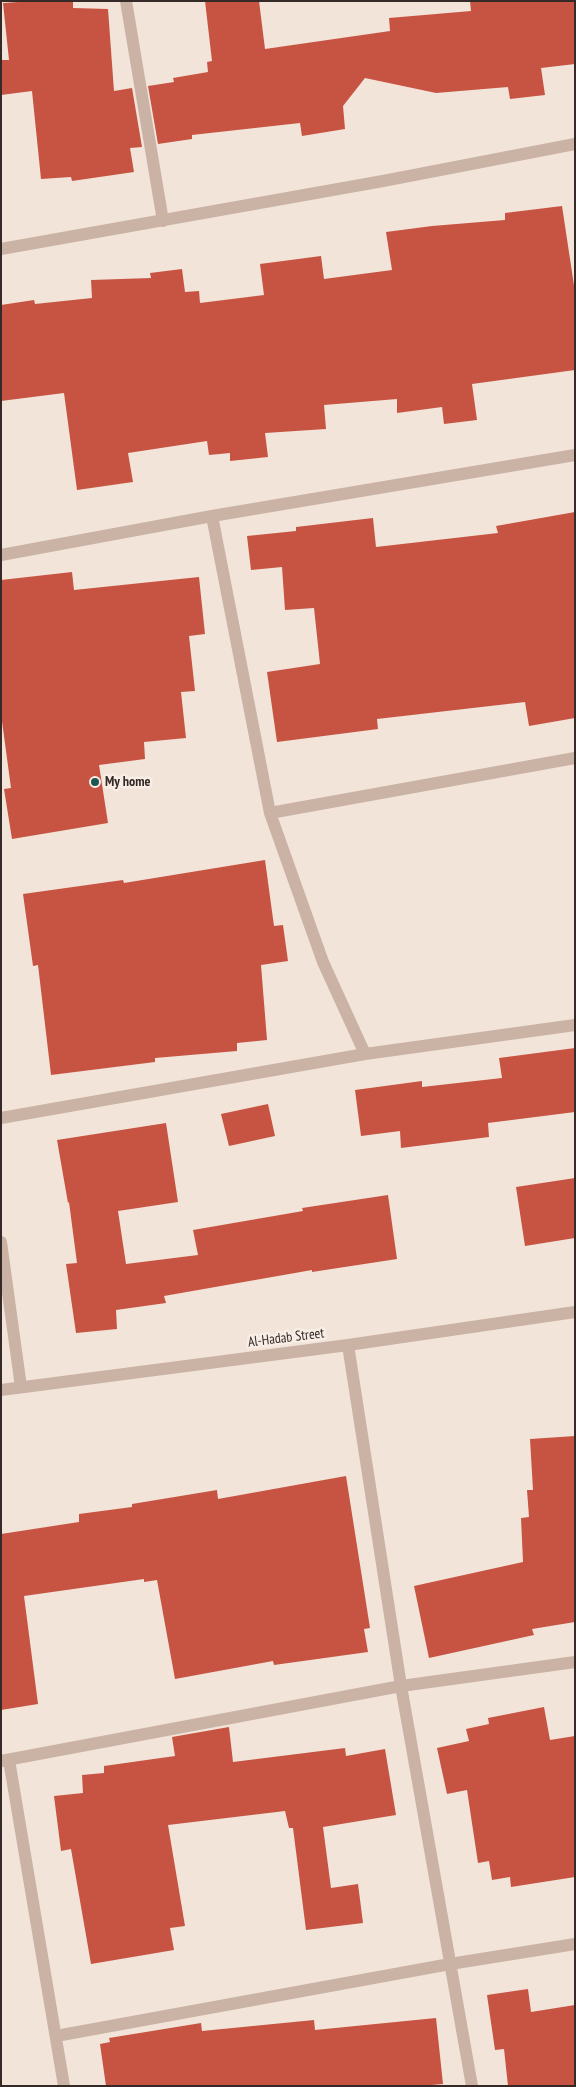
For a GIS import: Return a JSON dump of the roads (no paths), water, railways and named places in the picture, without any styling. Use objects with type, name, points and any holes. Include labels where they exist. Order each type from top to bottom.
[{"type":"street","points":[[126,1],[163,221]]},
{"type":"street","points":[[1,249],[383,181],[575,144]]},
{"type":"street","points":[[1,556],[212,516],[575,455]]},
{"type":"street","points":[[212,516],[270,813],[323,962],[366,1054]]},
{"type":"street","points":[[270,813],[575,758]]},
{"type":"street","points":[[1,1118],[366,1054],[575,1026]]},
{"type":"street","points":[[1,1242],[21,1387]]},
{"type":"street","points":[[1,1306],[11,1319]]},
{"type":"street","name":"Al-Hadab Street","points":[[1,1390],[348,1345],[575,1312]]},
{"type":"street","points":[[348,1345],[401,1686],[472,2086]]},
{"type":"street","points":[[64,2086],[5,1760],[401,1686],[575,1662]]},
{"type":"street","points":[[56,2036],[450,1964],[575,1944]]},
{"type":"place","name":"My home","points":[[95,782]]}]
